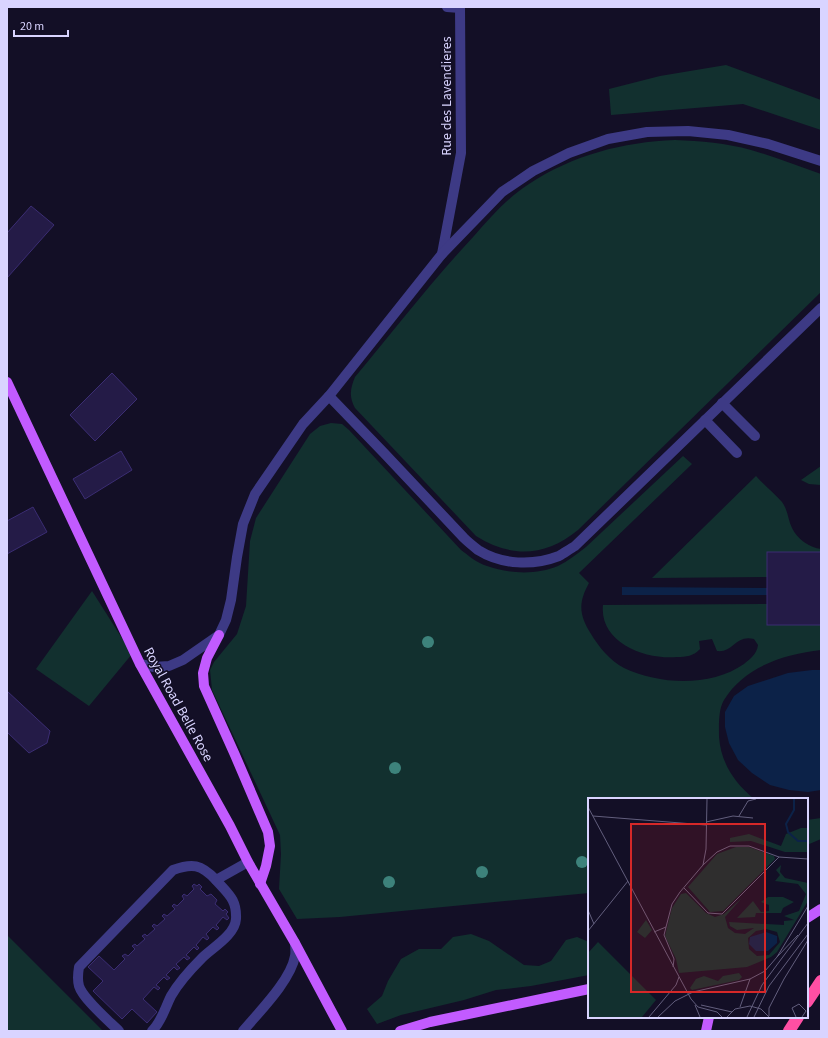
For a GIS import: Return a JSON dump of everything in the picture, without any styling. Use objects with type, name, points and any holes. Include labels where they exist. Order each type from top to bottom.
[{"type":"highway","points":[[808,1000],[821,981]]},
{"type":"highway","points":[[789,1031],[797,1018]]},
{"type":"main road","name":"Royal Road Belle Rose","points":[[7,382],[140,664],[230,826],[260,884],[295,943],[342,1031]]},
{"type":"main road","points":[[219,635],[207,658],[203,673],[204,686],[239,762],[268,832],[270,846],[266,866],[260,884]]},
{"type":"main road","points":[[808,917],[821,909]]},
{"type":"main road","points":[[400,1031],[430,1022],[588,989]]},
{"type":"main road","points":[[706,1031],[709,1018]]},
{"type":"street","points":[[447,7],[460,8]]},
{"type":"street","name":"Rue des Lavendieres","points":[[442,254],[461,153],[460,8]]},
{"type":"street","points":[[140,664],[154,667],[169,666],[183,660],[219,635],[226,620],[231,600],[243,524],[255,494],[303,424],[329,396],[442,254],[502,192],[533,171],[569,153],[608,138],[647,132],[688,131],[728,135],[768,144],[821,161]]},
{"type":"street","points":[[329,396],[464,538],[478,550],[495,558],[515,563],[537,562],[559,556],[575,546],[722,402],[821,308]]},
{"type":"street","points":[[722,402],[755,436]]},
{"type":"street","points":[[705,420],[737,453]]},
{"type":"street","points":[[216,880],[248,862]]},
{"type":"street","points":[[119,1031],[86,998],[79,987],[79,966],[173,870],[187,865],[201,867],[216,880],[235,902],[236,921],[224,940],[204,956],[186,975],[172,995],[159,1024],[152,1031]]},
{"type":"street","points":[[243,1031],[289,973],[295,956],[295,943]]},
{"type":"green space","points":[[726,65],[821,100],[821,130],[743,104],[611,115],[609,89],[660,76]]},
{"type":"green space","points":[[675,140],[713,143],[751,150],[821,174],[821,292],[578,530],[566,539],[540,550],[515,551],[489,543],[476,536],[355,408],[351,393],[355,377],[458,253],[500,208],[521,189],[563,165],[599,152],[636,144]]},
{"type":"green space","points":[[331,423],[342,424],[461,550],[483,565],[504,571],[514,572],[532,572],[550,569],[576,555],[683,456],[692,464],[579,573],[589,583],[583,597],[581,609],[582,615],[587,627],[598,644],[610,658],[619,665],[638,674],[653,678],[685,681],[716,677],[731,671],[744,664],[751,658],[755,654],[758,645],[754,639],[748,638],[739,641],[727,649],[717,651],[712,639],[699,641],[700,649],[690,656],[665,657],[639,652],[616,639],[609,630],[604,618],[603,605],[767,604],[767,625],[821,625],[821,650],[793,655],[766,664],[742,679],[732,689],[722,704],[719,718],[719,737],[722,755],[740,786],[753,798],[588,798],[588,893],[340,917],[297,919],[279,889],[281,854],[280,835],[212,690],[210,670],[214,662],[237,634],[246,606],[250,541],[256,518],[310,434],[320,426]]},
{"type":"green space","points":[[821,466],[821,485],[809,484],[801,480]]},
{"type":"green space","points":[[756,476],[782,502],[786,508],[792,528],[797,536],[808,545],[821,549],[821,552],[767,552],[767,577],[652,578]]},
{"type":"green space","points":[[92,591],[132,654],[89,706],[36,669]]},
{"type":"green space","points":[[821,818],[821,839],[808,845],[808,820]]},
{"type":"green space","points":[[471,934],[489,941],[524,965],[539,966],[551,961],[566,940],[577,937],[588,942],[588,975],[531,986],[496,990],[464,1000],[401,1015],[377,1024],[367,1009],[382,996],[388,981],[401,959],[419,949],[441,949],[453,937]]},
{"type":"green space","points":[[7,935],[103,1031],[7,1031]]},
{"type":"water","points":[[622,587],[767,588],[767,595],[622,595]]},
{"type":"water","points":[[821,670],[821,790],[808,792],[789,790],[770,785],[752,773],[738,760],[729,743],[725,727],[725,712],[734,696],[748,686],[788,673]]},
{"type":"building","points":[[31,206],[54,225],[7,278],[7,233]]},
{"type":"building","points":[[112,373],[137,399],[95,441],[70,415]]},
{"type":"building","points":[[121,451],[132,470],[85,499],[73,479]]},
{"type":"building","points":[[33,507],[47,532],[7,554],[7,521]]},
{"type":"building","points":[[767,552],[821,552],[821,625],[767,625]]},
{"type":"building","points":[[7,691],[50,731],[47,743],[29,753],[7,732]]},
{"type":"building","points":[[194,884],[197,886],[199,884],[202,887],[200,889],[207,896],[211,894],[217,900],[215,904],[223,911],[225,909],[228,912],[226,914],[229,918],[227,920],[223,917],[216,925],[219,928],[217,930],[213,927],[206,934],[209,938],[207,940],[203,937],[196,945],[199,948],[197,950],[194,947],[186,955],[190,958],[187,960],[184,957],[176,964],[180,968],[177,970],[174,967],[166,975],[170,978],[167,980],[164,977],[156,985],[160,988],[158,990],[154,987],[143,999],[157,1012],[147,1023],[132,1009],[122,1019],[93,991],[103,981],[88,967],[99,956],[114,970],[125,959],[122,956],[125,954],[128,956],[135,949],[132,946],[135,944],[137,946],[145,939],[142,936],[145,934],[147,936],[155,929],[152,926],[154,924],[157,926],[165,919],[162,916],[164,914],[167,916],[175,909],[172,906],[174,904],[177,906],[184,899],[182,896],[184,894],[187,896],[194,889],[192,886]]}]
